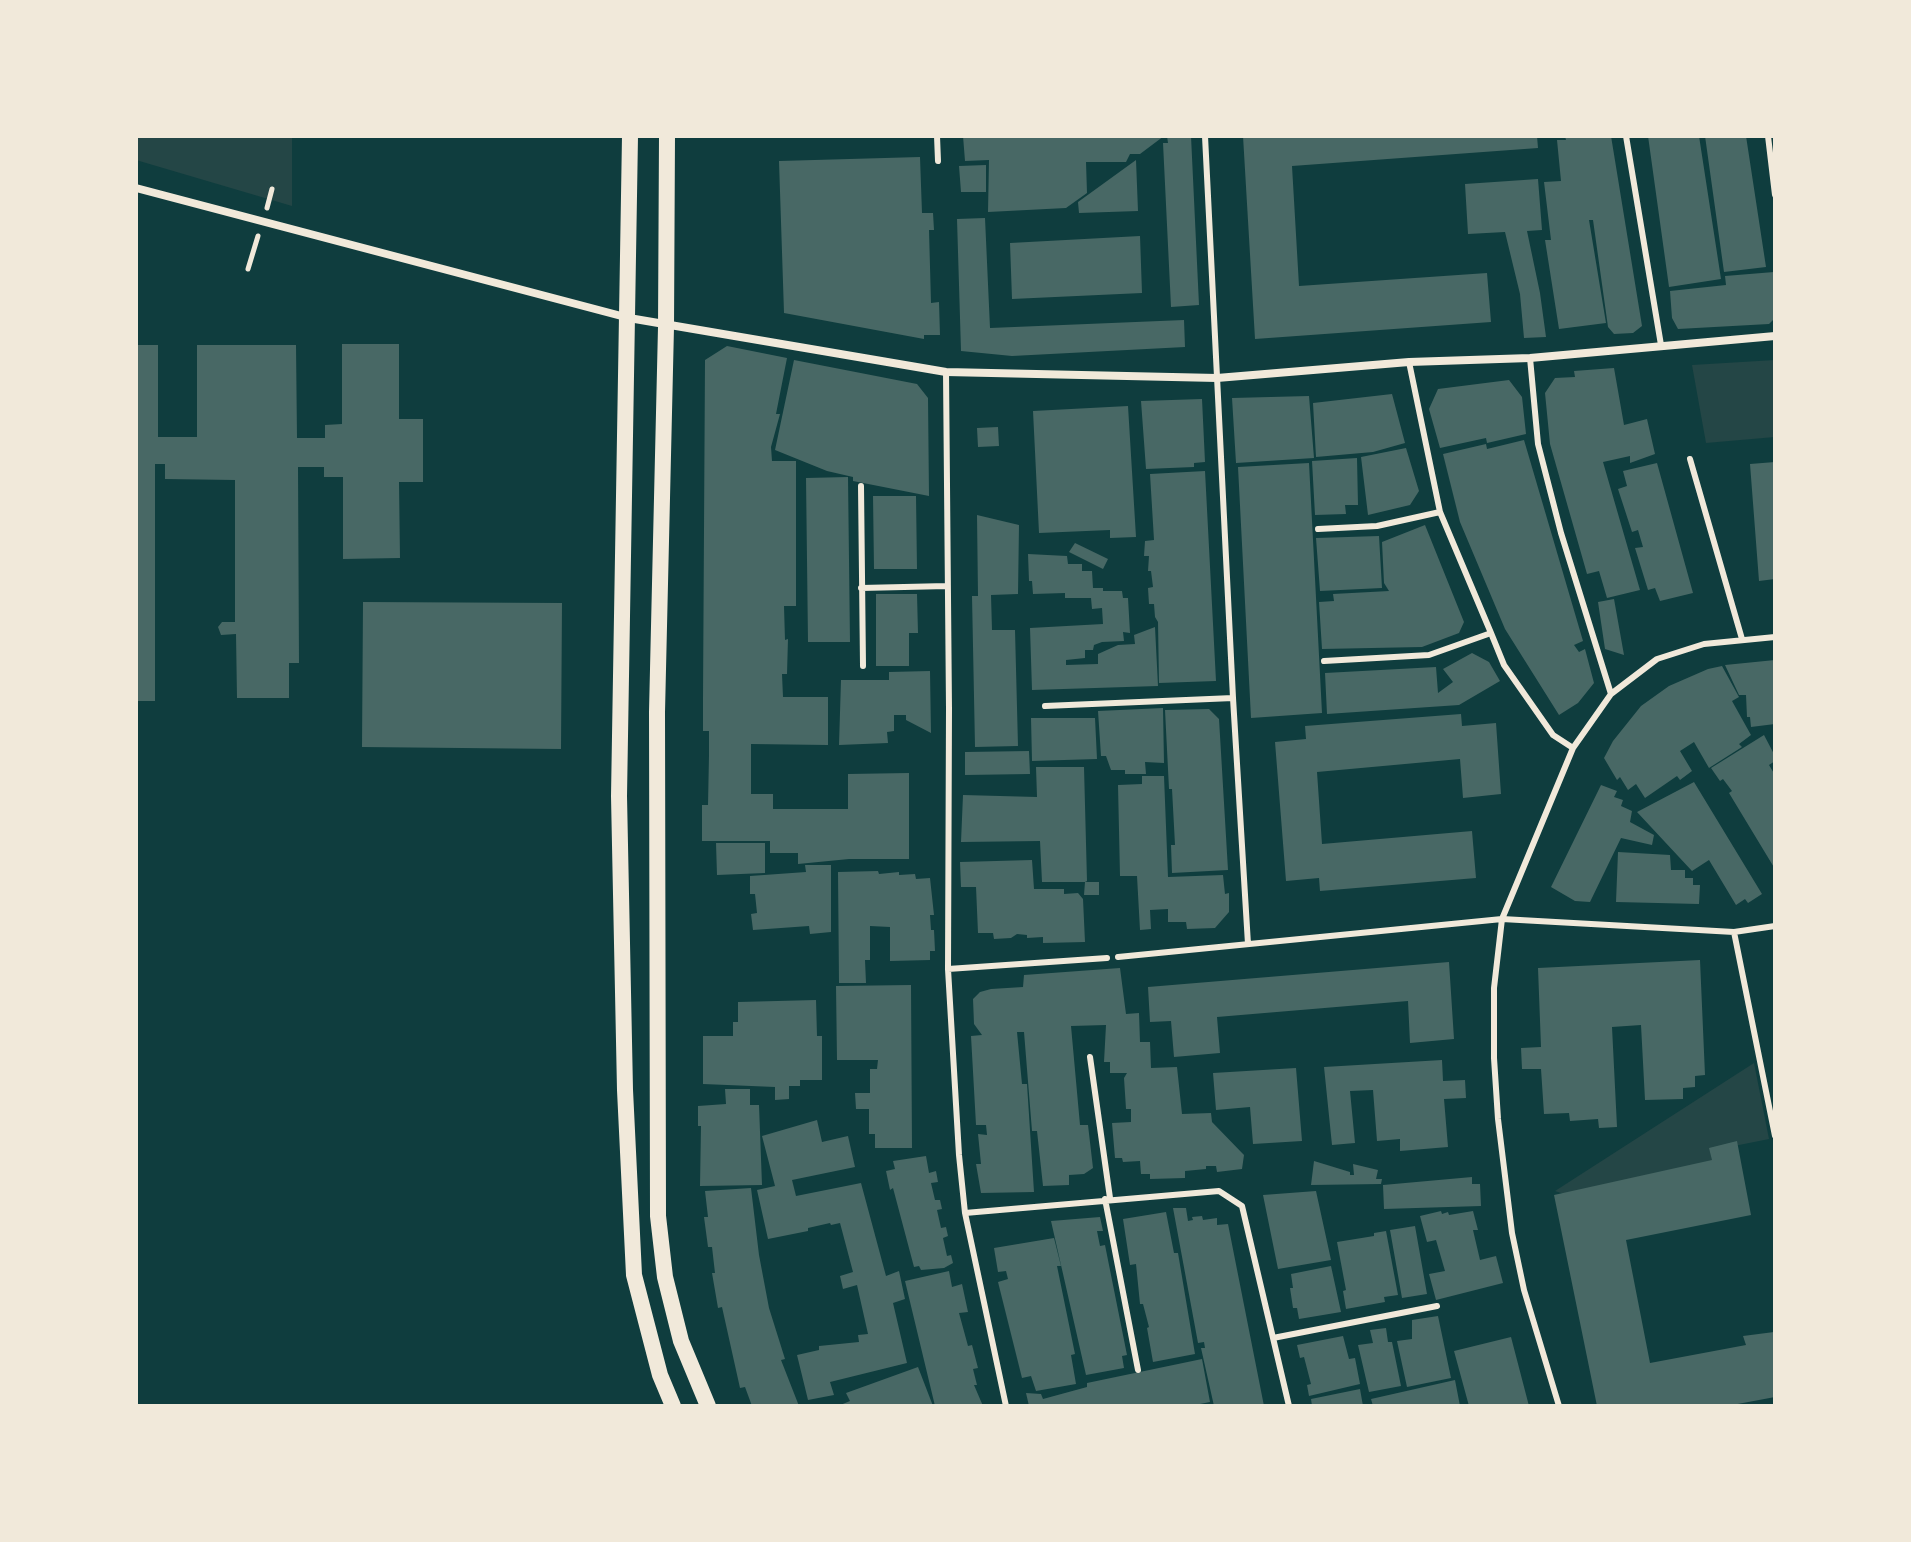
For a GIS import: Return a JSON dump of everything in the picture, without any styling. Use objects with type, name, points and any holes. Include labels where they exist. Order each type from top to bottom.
[{"type":"main road","points":[[630,136],[619,796],[625,1090],[634,1275],[660,1375],[673,1406]]},
{"type":"main road","points":[[667,136],[657,712],[658,1216],[665,1277],[681,1341],[708,1406]]},
{"type":"street","points":[[136,188],[666,327],[946,372],[1217,378],[1409,362],[1530,358],[1775,336]]},
{"type":"lane","points":[[937,136],[938,161]]},
{"type":"lane","points":[[1205,136],[1248,944]]},
{"type":"lane","points":[[1626,136],[1661,345]]},
{"type":"lane","points":[[1768,136],[1775,195]]},
{"type":"lane","points":[[1530,358],[1538,444],[1561,533],[1611,694]]},
{"type":"lane","points":[[1409,362],[1440,512],[1504,665],[1553,735],[1573,748]]},
{"type":"lane","points":[[946,372],[948,969],[965,1213],[1006,1406]]},
{"type":"lane","points":[[1690,459],[1742,639]]},
{"type":"lane","points":[[861,486],[863,666]]},
{"type":"lane","points":[[1318,529],[1377,526],[1440,512]]},
{"type":"lane","points":[[861,588],[947,586]]},
{"type":"lane","points":[[1324,661],[1429,655],[1491,633]]},
{"type":"lane","points":[[1559,1406],[1521,1276],[1512,1233],[1498,1119],[1494,988],[1502,919],[1573,748],[1611,694],[1657,659],[1704,644],[1775,637]]},
{"type":"lane","points":[[1045,706],[1233,698]]},
{"type":"lane","points":[[1118,957],[1502,919],[1734,932],[1775,926]]},
{"type":"lane","points":[[1734,932],[1775,1136]]},
{"type":"lane","points":[[948,969],[1107,958]]},
{"type":"lane","points":[[1090,1057],[1138,1370]]},
{"type":"lane","points":[[965,1213],[1110,1198],[1219,1191],[1242,1206],[1289,1406]]},
{"type":"lane","points":[[1273,1338],[1437,1306]]},
{"type":"shaded area","points":[[136,136],[292,136],[292,206],[136,160]]},
{"type":"shaded area","points":[[1775,360],[1775,437],[1706,443],[1692,365]]},
{"type":"shaded area","points":[[1754,1063],[1769,1139],[1734,1146],[1737,1164],[1573,1197],[1555,1191]]},
{"type":"building","points":[[963,136],[1164,136],[1140,154],[1130,154],[1126,162],[1086,162],[1087,193],[1066,208],[988,212],[989,160],[965,161]]},
{"type":"building","points":[[1167,136],[1191,136],[1199,305],[1171,307],[1163,143],[1168,143]]},
{"type":"building","points":[[1243,136],[1537,136],[1538,148],[1292,166],[1299,286],[1487,273],[1491,322],[1255,339]]},
{"type":"building","points":[[1565,136],[1611,136],[1642,326],[1633,333],[1614,334],[1608,327],[1593,220],[1589,220],[1606,323],[1559,329],[1545,240],[1551,240],[1544,182],[1561,181],[1557,140],[1566,140]]},
{"type":"building","points":[[1648,136],[1699,136],[1721,279],[1669,287]]},
{"type":"building","points":[[1705,136],[1746,136],[1766,267],[1724,272]]},
{"type":"building","points":[[920,157],[922,213],[933,213],[934,230],[929,230],[931,303],[939,302],[940,335],[924,335],[924,339],[784,313],[779,161]]},
{"type":"building","points":[[1136,160],[1138,211],[1079,213],[1078,202]]},
{"type":"building","points":[[986,165],[986,192],[961,192],[959,166]]},
{"type":"building","points":[[1538,179],[1542,230],[1527,231],[1546,337],[1524,338],[1520,294],[1505,232],[1468,234],[1465,184]]},
{"type":"building","points":[[985,218],[990,328],[1184,320],[1185,347],[1012,356],[961,351],[957,219]]},
{"type":"building","points":[[1140,236],[1142,293],[1012,299],[1010,243]]},
{"type":"building","points":[[1774,272],[1775,318],[1769,324],[1678,329],[1672,318],[1670,291],[1726,285],[1725,276]]},
{"type":"building","points":[[342,344],[399,344],[399,419],[423,419],[423,482],[399,482],[400,558],[343,559],[343,477],[324,477],[324,467],[298,467],[299,663],[289,663],[289,698],[237,698],[236,634],[221,635],[218,627],[222,622],[235,622],[235,480],[165,479],[165,464],[155,464],[155,701],[136,701],[136,345],[158,345],[158,437],[197,437],[197,345],[296,345],[297,438],[325,438],[325,425],[342,424]]},
{"type":"building","points":[[727,346],[787,358],[776,414],[780,414],[771,447],[772,461],[796,461],[796,606],[784,606],[785,640],[788,639],[787,674],[782,674],[783,697],[828,697],[828,745],[751,744],[751,794],[773,794],[773,809],[848,809],[848,774],[909,773],[909,859],[849,859],[798,864],[798,853],[770,853],[770,841],[702,841],[702,805],[708,805],[709,755],[709,731],[703,731],[705,360]]},
{"type":"building","points":[[794,360],[917,384],[928,398],[929,496],[853,481],[853,477],[827,471],[775,450]]},
{"type":"building","points":[[1614,368],[1624,425],[1647,419],[1655,454],[1630,463],[1630,456],[1603,462],[1640,590],[1607,598],[1599,571],[1587,574],[1550,444],[1545,393],[1555,378],[1575,377],[1574,371]]},
{"type":"building","points":[[1509,380],[1522,397],[1526,434],[1487,443],[1486,438],[1440,448],[1429,409],[1438,389]]},
{"type":"building","points":[[1392,394],[1405,443],[1373,452],[1316,457],[1313,403]]},
{"type":"building","points":[[1309,396],[1314,458],[1236,463],[1232,398]]},
{"type":"building","points":[[1202,399],[1205,462],[1194,463],[1194,467],[1146,469],[1141,401]]},
{"type":"building","points":[[1128,406],[1136,537],[1110,538],[1110,530],[1039,533],[1033,411]]},
{"type":"building","points":[[998,427],[999,446],[978,447],[977,428]]},
{"type":"building","points":[[1524,440],[1583,641],[1574,645],[1579,652],[1585,649],[1594,683],[1578,703],[1559,715],[1505,629],[1460,522],[1443,454],[1486,444],[1487,449]]},
{"type":"building","points":[[1406,448],[1419,491],[1410,505],[1368,515],[1361,457]]},
{"type":"building","points":[[1357,458],[1358,505],[1345,505],[1346,514],[1315,515],[1312,461]]},
{"type":"building","points":[[1775,462],[1775,579],[1759,581],[1750,464]]},
{"type":"building","points":[[1309,463],[1322,713],[1251,718],[1238,467]]},
{"type":"building","points":[[1657,463],[1693,593],[1660,601],[1655,588],[1648,590],[1635,548],[1643,547],[1638,530],[1632,532],[1618,489],[1627,486],[1623,471]]},
{"type":"building","points":[[1205,471],[1216,681],[1159,683],[1158,622],[1154,604],[1149,604],[1148,588],[1153,587],[1151,571],[1148,571],[1149,556],[1144,556],[1145,541],[1154,540],[1150,474]]},
{"type":"building","points":[[848,477],[850,642],[808,642],[806,478]]},
{"type":"building","points":[[873,496],[916,496],[917,569],[874,569]]},
{"type":"building","points":[[977,515],[1019,525],[1018,594],[991,595],[992,630],[1015,630],[1018,746],[975,747],[972,596],[978,596]]},
{"type":"building","points":[[1425,525],[1464,622],[1459,633],[1422,647],[1322,649],[1319,602],[1334,601],[1333,594],[1389,591],[1384,583],[1382,542]]},
{"type":"building","points":[[1379,536],[1382,588],[1320,591],[1316,538]]},
{"type":"building","points":[[1075,543],[1108,559],[1103,569],[1069,552]]},
{"type":"building","points":[[1028,554],[1067,556],[1068,564],[1082,564],[1082,571],[1092,571],[1093,588],[1122,591],[1123,598],[1128,598],[1130,633],[1123,632],[1124,641],[1094,645],[1093,650],[1085,650],[1085,658],[1066,660],[1066,665],[1098,664],[1098,654],[1118,645],[1135,644],[1134,635],[1155,627],[1158,686],[1032,690],[1030,628],[1103,624],[1102,608],[1092,609],[1091,598],[1065,598],[1065,593],[1033,594]]},
{"type":"building","points":[[876,594],[917,594],[918,633],[909,633],[909,666],[876,666]]},
{"type":"building","points":[[1614,599],[1624,655],[1605,649],[1598,602]]},
{"type":"building","points":[[363,602],[562,603],[561,749],[362,747]]},
{"type":"building","points":[[1472,653],[1489,662],[1500,681],[1459,705],[1327,714],[1325,673],[1436,667],[1438,693],[1453,682],[1443,669]]},
{"type":"building","points":[[1775,660],[1775,724],[1751,727],[1750,717],[1747,717],[1746,695],[1739,695],[1725,665]]},
{"type":"building","points":[[1722,666],[1739,697],[1732,701],[1751,735],[1739,744],[1742,747],[1709,768],[1694,742],[1680,751],[1692,771],[1680,780],[1677,776],[1645,798],[1636,784],[1628,790],[1620,777],[1617,780],[1604,758],[1613,741],[1641,706],[1669,686]]},
{"type":"building","points":[[930,671],[931,733],[906,720],[906,715],[894,715],[894,731],[887,732],[888,743],[839,745],[841,680],[889,680],[889,672]]},
{"type":"building","points":[[1163,708],[1164,763],[1145,762],[1146,774],[1111,770],[1106,756],[1101,756],[1098,711]]},
{"type":"building","points":[[1209,709],[1219,719],[1228,870],[1172,873],[1171,845],[1175,845],[1165,710]]},
{"type":"building","points":[[1461,714],[1462,726],[1496,723],[1501,794],[1463,798],[1460,759],[1317,772],[1322,844],[1472,831],[1476,878],[1320,891],[1319,878],[1286,881],[1275,742],[1306,739],[1305,726]]},
{"type":"building","points":[[1031,718],[1095,718],[1097,759],[1032,761]]},
{"type":"building","points":[[1764,735],[1775,756],[1775,761],[1769,765],[1775,775],[1775,869],[1729,793],[1732,791],[1711,768]]},
{"type":"building","points":[[1029,751],[1030,774],[965,775],[965,752]]},
{"type":"building","points":[[1036,767],[1084,767],[1085,882],[1042,882],[1040,841],[961,842],[963,795],[1037,797]]},
{"type":"building","points":[[1142,776],[1164,776],[1168,877],[1223,875],[1225,894],[1229,893],[1229,912],[1215,928],[1187,929],[1186,922],[1168,922],[1168,909],[1150,910],[1151,929],[1140,930],[1137,876],[1120,876],[1118,785],[1142,784]]},
{"type":"building","points":[[1694,782],[1762,894],[1748,903],[1745,899],[1736,905],[1709,860],[1692,871],[1637,812]]},
{"type":"building","points":[[1601,785],[1617,791],[1614,797],[1623,800],[1621,806],[1632,811],[1630,822],[1654,835],[1652,845],[1621,838],[1590,902],[1575,901],[1551,887]]},
{"type":"building","points":[[716,843],[765,843],[765,873],[717,875]]},
{"type":"building","points":[[1618,852],[1670,855],[1671,870],[1685,870],[1685,878],[1693,878],[1693,885],[1700,885],[1699,904],[1616,902]]},
{"type":"building","points":[[1032,860],[1034,889],[1064,889],[1064,894],[1078,893],[1083,899],[1085,942],[1043,943],[1043,937],[1027,938],[1027,935],[1017,934],[1011,938],[994,939],[993,933],[978,933],[976,887],[961,887],[960,862]]},
{"type":"building","points":[[805,865],[831,865],[831,932],[810,934],[809,926],[753,930],[751,914],[757,913],[755,894],[750,894],[750,876],[806,872]]},
{"type":"building","points":[[878,871],[879,874],[915,874],[916,879],[930,878],[934,915],[930,915],[931,930],[934,930],[935,951],[930,951],[930,960],[890,961],[890,927],[870,926],[870,960],[865,960],[866,983],[839,983],[838,872]]},
{"type":"building","points":[[1085,882],[1099,882],[1099,895],[1084,895]]},
{"type":"building","points":[[1700,960],[1705,1075],[1695,1076],[1695,1087],[1683,1088],[1683,1099],[1645,1100],[1641,1025],[1612,1027],[1617,1127],[1599,1128],[1598,1119],[1570,1121],[1569,1113],[1544,1114],[1541,1069],[1522,1069],[1521,1048],[1541,1047],[1538,968]]},
{"type":"building","points":[[1449,962],[1454,1039],[1410,1043],[1408,1001],[1217,1017],[1220,1053],[1174,1057],[1171,1021],[1150,1022],[1148,987]]},
{"type":"building","points":[[1120,968],[1126,1014],[1139,1013],[1140,1042],[1150,1042],[1151,1068],[1177,1067],[1182,1114],[1211,1113],[1212,1122],[1244,1155],[1242,1169],[1217,1172],[1216,1166],[1206,1166],[1206,1169],[1185,1171],[1185,1178],[1150,1179],[1150,1174],[1141,1174],[1140,1161],[1123,1162],[1122,1158],[1115,1158],[1112,1123],[1131,1122],[1131,1109],[1126,1109],[1124,1078],[1127,1073],[1110,1073],[1110,1062],[1104,1062],[1106,1025],[1071,1026],[1080,1125],[1088,1125],[1093,1168],[1084,1174],[1069,1175],[1069,1185],[1043,1186],[1037,1131],[1032,1131],[1024,1032],[1017,1032],[1022,1084],[1027,1084],[1034,1192],[981,1193],[976,1164],[981,1164],[978,1134],[987,1135],[986,1125],[976,1125],[971,1036],[982,1035],[974,1024],[973,999],[980,992],[991,989],[1023,987],[1024,975]]},
{"type":"building","points":[[911,985],[912,1148],[875,1148],[875,1134],[869,1134],[869,1109],[856,1109],[855,1093],[870,1093],[870,1069],[877,1069],[878,1060],[837,1060],[836,986]]},
{"type":"building","points":[[816,1000],[817,1036],[822,1036],[822,1080],[800,1080],[800,1086],[789,1086],[789,1099],[775,1100],[775,1087],[703,1084],[703,1036],[733,1036],[733,1022],[738,1022],[738,1002]]},
{"type":"building","points":[[1442,1060],[1443,1081],[1465,1080],[1466,1098],[1444,1099],[1448,1147],[1400,1151],[1400,1139],[1377,1141],[1373,1090],[1350,1091],[1355,1143],[1332,1145],[1324,1067]]},
{"type":"building","points":[[1296,1068],[1302,1141],[1253,1144],[1250,1107],[1216,1110],[1213,1073]]},
{"type":"building","points":[[725,1089],[750,1089],[750,1105],[759,1105],[762,1185],[700,1186],[701,1126],[698,1126],[698,1106],[726,1104]]},
{"type":"building","points":[[817,1120],[822,1142],[848,1136],[855,1167],[792,1180],[796,1196],[861,1183],[886,1276],[899,1271],[905,1299],[893,1303],[907,1363],[830,1382],[834,1395],[808,1400],[797,1355],[819,1350],[819,1346],[859,1342],[858,1335],[868,1334],[857,1285],[843,1289],[840,1276],[853,1272],[840,1223],[768,1239],[757,1190],[775,1186],[762,1136]]},
{"type":"building","points":[[1737,1141],[1751,1215],[1626,1240],[1650,1363],[1746,1345],[1743,1336],[1774,1332],[1775,1397],[1727,1406],[1597,1406],[1554,1195],[1712,1160],[1709,1148]]},
{"type":"building","points":[[926,1156],[929,1173],[936,1171],[938,1182],[931,1183],[935,1200],[940,1200],[942,1209],[937,1210],[941,1228],[946,1227],[948,1236],[943,1238],[947,1256],[951,1255],[953,1263],[944,1268],[921,1270],[919,1266],[914,1267],[886,1171],[895,1169],[893,1161]]},
{"type":"building","points":[[1314,1161],[1350,1172],[1350,1175],[1354,1175],[1353,1164],[1378,1170],[1376,1179],[1382,1179],[1381,1184],[1311,1185]]},
{"type":"building","points":[[1472,1177],[1472,1184],[1480,1184],[1481,1206],[1384,1209],[1383,1185]]},
{"type":"building","points":[[751,1188],[769,1308],[785,1359],[781,1360],[799,1406],[752,1406],[745,1387],[740,1388],[722,1307],[718,1308],[712,1273],[715,1273],[712,1247],[708,1247],[704,1217],[708,1217],[705,1191]]},
{"type":"building","points":[[1316,1191],[1331,1260],[1278,1269],[1263,1195]]},
{"type":"building","points":[[1173,1208],[1186,1208],[1188,1221],[1193,1220],[1192,1217],[1202,1216],[1203,1220],[1217,1218],[1217,1225],[1228,1224],[1264,1406],[1214,1406],[1201,1348],[1205,1348],[1204,1342],[1198,1343]]},
{"type":"building","points":[[1441,1211],[1449,1215],[1473,1211],[1478,1230],[1473,1230],[1480,1260],[1496,1256],[1503,1283],[1436,1300],[1429,1274],[1445,1271],[1436,1240],[1427,1242],[1420,1216]]},
{"type":"building","points":[[1166,1212],[1174,1253],[1178,1253],[1195,1354],[1153,1362],[1149,1327],[1143,1304],[1140,1304],[1136,1264],[1130,1265],[1123,1219]]},
{"type":"building","points":[[1100,1217],[1103,1231],[1097,1231],[1100,1246],[1105,1245],[1127,1355],[1122,1356],[1124,1368],[1086,1375],[1051,1221]]},
{"type":"building","points":[[1415,1226],[1427,1294],[1402,1298],[1390,1230]]},
{"type":"building","points":[[1386,1231],[1398,1295],[1384,1297],[1385,1302],[1346,1309],[1343,1291],[1346,1290],[1337,1242]]},
{"type":"building","points":[[1054,1238],[1075,1354],[1071,1355],[1076,1384],[1036,1391],[1031,1376],[1022,1378],[998,1282],[1008,1279],[1006,1271],[998,1272],[994,1248]]},
{"type":"building","points":[[1331,1266],[1341,1312],[1299,1319],[1297,1308],[1293,1308],[1291,1274]]},
{"type":"building","points":[[949,1271],[952,1287],[962,1284],[968,1312],[959,1313],[978,1368],[973,1369],[977,1385],[974,1385],[983,1406],[935,1406],[905,1281]]},
{"type":"building","points":[[1438,1316],[1451,1378],[1407,1387],[1397,1341],[1412,1339],[1412,1320]]},
{"type":"building","points":[[1386,1328],[1401,1386],[1369,1392],[1358,1345],[1373,1343],[1370,1330]]},
{"type":"building","points":[[1343,1336],[1349,1359],[1355,1358],[1360,1384],[1309,1396],[1307,1385],[1311,1384],[1304,1357],[1300,1358],[1297,1345]]},
{"type":"building","points":[[1511,1337],[1529,1406],[1469,1406],[1454,1351]]},
{"type":"building","points":[[1202,1359],[1210,1402],[1190,1406],[1029,1406],[1026,1393],[1041,1394],[1043,1399],[1087,1387],[1087,1383]]},
{"type":"building","points":[[918,1367],[933,1406],[838,1406],[850,1401],[846,1393]]},
{"type":"building","points":[[1455,1380],[1460,1406],[1373,1406],[1371,1399]]},
{"type":"building","points":[[1360,1389],[1363,1406],[1312,1406],[1311,1399]]}]
